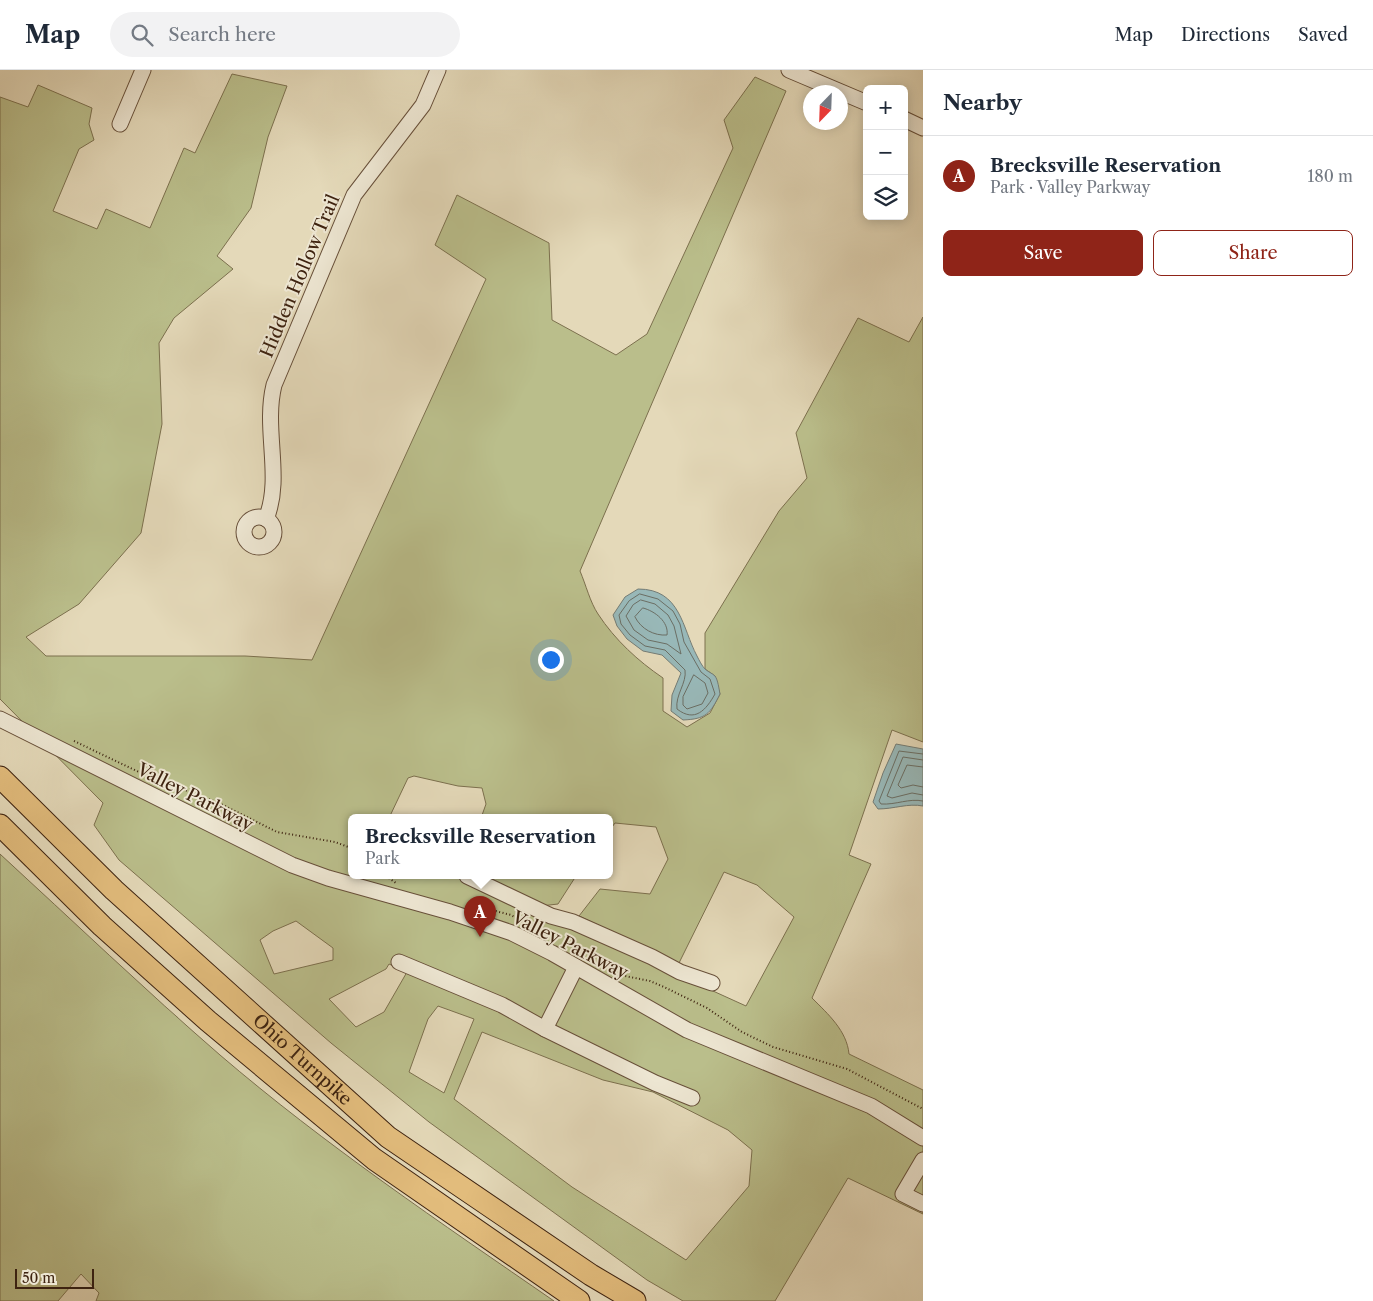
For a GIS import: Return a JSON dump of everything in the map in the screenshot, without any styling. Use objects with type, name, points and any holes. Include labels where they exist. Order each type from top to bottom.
[{"type":"highway","name":"Ohio Turnpike","points":[[0,777],[114,890],[388,1137],[591,1275],[635,1301]]},
{"type":"highway","name":"Ohio Turnpike","points":[[0,825],[102,926],[208,1021],[374,1159],[579,1301]]},
{"type":"street","points":[[120,124],[143,70]]},
{"type":"street","name":"Hidden Hollow Trail","points":[[266,519],[274,494],[269,412],[274,385],[352,200],[423,105],[438,70]]},
{"type":"street","points":[[789,70],[863,101]]},
{"type":"street","points":[[908,122],[923,128]]},
{"type":"street","name":"Valley Parkway","points":[[0,719],[292,865],[328,878],[450,912],[512,934],[576,967],[687,1030],[871,1106],[923,1138]]},
{"type":"street","points":[[473,879],[551,916],[573,922],[680,972],[712,984]]},
{"type":"street","points":[[399,962],[502,1004],[545,1029],[655,1083],[692,1098]]},
{"type":"street","points":[[545,1029],[576,967]]},
{"type":"street","points":[[923,1160],[903,1194],[923,1204]]},
{"type":"path","points":[[69,738],[143,774],[219,803],[277,832],[335,842],[348,847]]},
{"type":"path","points":[[390,879],[400,886]]},
{"type":"path","points":[[470,905],[511,914],[541,933]]},
{"type":"path","points":[[610,972],[650,981],[707,1008],[742,1032],[773,1047],[847,1069],[923,1109]]},
{"type":"green space","points":[[232,74],[287,86],[268,137],[251,208],[217,256],[233,269],[174,318],[159,343],[162,424],[141,533],[79,604],[26,637],[46,656],[245,656],[312,660],[486,279],[435,245],[457,195],[549,243],[552,320],[616,355],[647,334],[733,148],[724,120],[755,77],[786,91],[580,571],[593,604],[605,624],[628,649],[663,678],[663,711],[687,727],[710,713],[720,694],[715,676],[705,669],[705,633],[779,511],[807,478],[796,433],[858,318],[909,342],[923,317],[923,742],[892,730],[849,855],[871,864],[812,998],[841,1030],[849,1054],[923,1090],[923,1214],[848,1178],[775,1301],[683,1301],[647,1280],[429,1122],[331,1043],[119,860],[94,825],[103,803],[0,699],[0,97],[28,107],[38,85],[92,108],[89,124],[94,140],[79,149],[53,211],[97,229],[106,209],[150,228],[184,148],[195,153]],"holes":[[[414,776],[458,786],[482,788],[486,804],[482,814],[613,814],[613,826],[615,823],[656,827],[668,859],[650,894],[600,889],[579,916],[679,963],[724,872],[757,885],[794,917],[746,1006],[467,879],[348,879],[348,814],[391,814],[408,778]],[[296,921],[333,948],[333,960],[274,974],[260,940],[273,931]],[[389,964],[407,972],[384,1012],[356,1027],[329,999],[386,969]],[[438,1006],[474,1019],[444,1093],[409,1072],[428,1019]],[[482,1032],[603,1080],[653,1092],[728,1130],[752,1150],[749,1186],[686,1260],[572,1187],[454,1099]]]},
{"type":"green space","points":[[0,854],[164,1006],[260,1088],[342,1152],[554,1301],[96,1301],[99,1293],[81,1274],[58,1301],[0,1301]]},
{"type":"green space","points":[[483,879],[574,879],[558,904],[541,906]]},
{"type":"water","points":[[638,589],[652,591],[672,603],[683,622],[701,663],[716,678],[720,694],[710,711],[702,717],[683,720],[671,711],[672,695],[681,673],[662,655],[643,651],[627,639],[617,626],[613,615],[625,597]]},
{"type":"water","points":[[896,744],[923,749],[923,806],[912,805],[878,809],[873,802]]},
{"type":"place","name":"Brecksville Reservation","points":[[480,937]]}]
